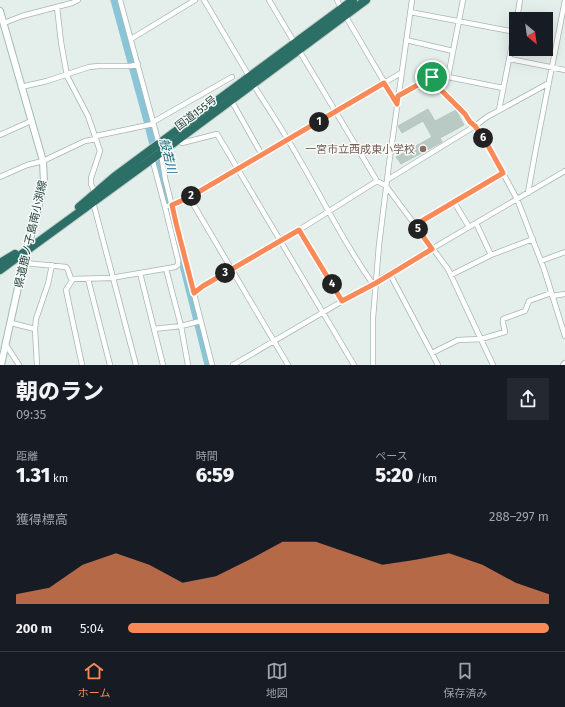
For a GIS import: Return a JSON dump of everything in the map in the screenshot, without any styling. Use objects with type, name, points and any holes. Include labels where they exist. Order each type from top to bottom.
[{"type":"highway","name":"国道155号","points":[[0,270],[56,226],[114,177],[155,152],[231,100],[294,42],[353,0]]},
{"type":"highway","name":"国道155号","points":[[0,263],[27,248],[93,202],[155,152],[251,80],[299,50],[366,0]]},
{"type":"main road","name":"県道鹿ノ子島南小渕線","points":[[0,11],[2,24],[43,161],[44,183],[27,248],[11,323],[4,345],[1,365]]},
{"type":"street","points":[[2,24],[22,16],[72,3],[78,0]]},
{"type":"street","points":[[120,0],[131,39],[135,65],[151,124],[155,152],[169,206],[176,223],[194,293],[198,321],[212,365]]},
{"type":"street","points":[[131,39],[195,0]]},
{"type":"street","points":[[204,0],[298,156],[363,271],[374,284]]},
{"type":"street","points":[[269,0],[377,181],[386,186],[451,275],[493,365]]},
{"type":"street","points":[[337,0],[341,8]]},
{"type":"street","points":[[372,365],[374,284],[401,73],[412,0]]},
{"type":"street","points":[[463,0],[448,77],[503,88]]},
{"type":"street","points":[[518,12],[520,0]]},
{"type":"street","points":[[528,193],[535,148],[565,0]]},
{"type":"street","points":[[57,7],[61,42],[67,74],[88,116],[100,151],[91,178],[91,184],[95,193]]},
{"type":"street","points":[[410,12],[509,31]]},
{"type":"street","points":[[346,15],[397,104]]},
{"type":"street","points":[[406,40],[453,51]]},
{"type":"street","points":[[499,110],[511,56]]},
{"type":"street","points":[[510,59],[565,70]]},
{"type":"street","points":[[21,87],[94,67],[135,65]]},
{"type":"street","points":[[169,206],[190,197],[401,73]]},
{"type":"street","points":[[0,177],[26,165],[43,161],[96,137],[151,124],[232,76]]},
{"type":"street","points":[[398,96],[432,77],[439,88],[475,126],[486,142],[517,199],[541,261],[565,336]]},
{"type":"street","points":[[387,180],[499,110],[549,83]]},
{"type":"street","points":[[231,100],[262,155]]},
{"type":"street","points":[[0,135],[31,121]]},
{"type":"street","points":[[182,143],[217,134],[354,365]]},
{"type":"street","points":[[25,263],[66,267],[71,279],[114,277],[166,269],[178,265],[165,178],[155,152]]},
{"type":"street","points":[[233,365],[322,312],[374,284],[565,171]]},
{"type":"street","points":[[415,225],[503,173]]},
{"type":"street","points":[[194,293],[329,212],[377,181]]},
{"type":"street","points":[[190,197],[288,365]]},
{"type":"street","points":[[93,202],[136,365]]},
{"type":"street","points":[[454,202],[469,227]]},
{"type":"street","points":[[476,223],[491,255]]},
{"type":"street","points":[[299,230],[342,301]]},
{"type":"street","points":[[451,275],[491,255],[533,239]]},
{"type":"street","points":[[541,261],[565,252]]},
{"type":"street","points":[[37,365],[34,329],[48,284],[52,265]]},
{"type":"street","points":[[166,269],[181,326],[188,365]]},
{"type":"street","points":[[140,273],[163,365]]},
{"type":"street","points":[[390,274],[438,365]]},
{"type":"street","points":[[73,279],[66,290],[82,365]]},
{"type":"street","points":[[88,279],[110,365]]},
{"type":"street","points":[[432,353],[458,340],[481,339],[505,332],[502,323],[504,319],[525,311],[529,301],[551,295],[565,294]]},
{"type":"street","points":[[154,329],[181,326],[198,321]]},
{"type":"street","points":[[11,323],[34,329]]},
{"type":"street","points":[[4,345],[19,365]]},
{"type":"building","points":[[428,109],[435,121],[456,110],[464,125],[440,138],[442,142],[401,164],[396,157],[432,137],[423,121],[402,133],[398,126]]},
{"type":"waterway","name":"般若川","points":[[115,0],[148,121],[209,365]]},
{"type":"place","name":"一宮市立西成東小学校","points":[[423,149]]},
{"type":"route","points":[[432,77],[439,88],[475,126],[486,142],[503,173],[415,225],[432,249],[376,283],[342,301],[320,262],[299,230],[203,286],[194,293],[172,205],[190,197],[384,83],[397,104],[398,96],[432,77]]}]
